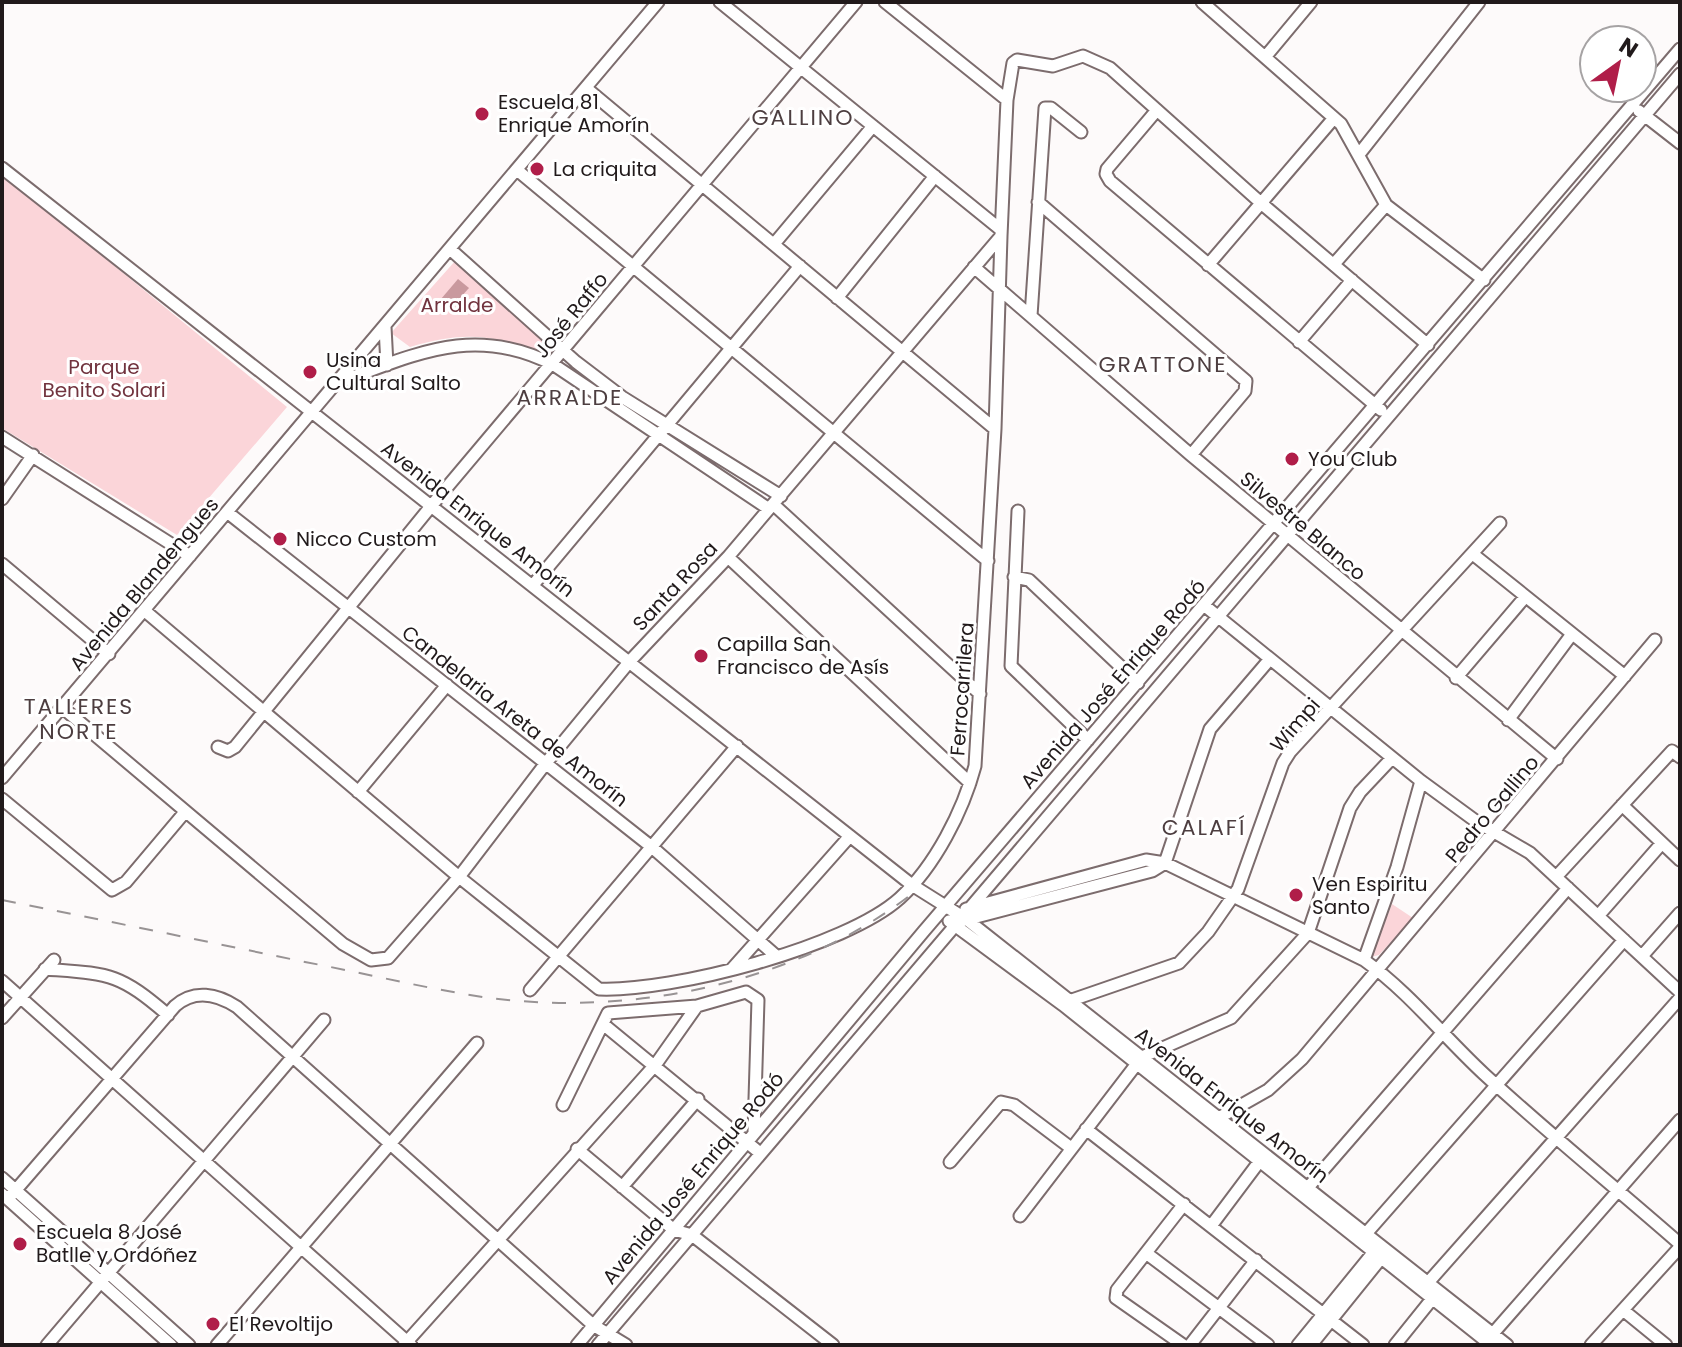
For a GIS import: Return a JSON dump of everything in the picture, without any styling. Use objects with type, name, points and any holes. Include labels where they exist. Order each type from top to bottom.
[{"type":"street","name":"Avenida Blandengues","points":[[2,778],[658,2]]},
{"type":"street","points":[[720,2],[935,176],[1000,233]]},
{"type":"street","name":"José Raffo","points":[[218,747],[228,751],[235,747],[432,505],[554,365],[701,183],[856,2]]},
{"type":"street","points":[[885,2],[1007,100]]},
{"type":"street","points":[[1202,2],[1334,118],[1360,153],[1386,205],[1484,280]]},
{"type":"street","points":[[1266,56],[1311,2]]},
{"type":"street","points":[[1360,153],[1479,2]]},
{"type":"street","name":"Avenida José Enrique Rodó","points":[[958,914],[1088,740],[1680,49]]},
{"type":"street","name":"Ferrocarrilera","points":[[145,611],[557,959],[599,989],[678,981],[732,969],[832,936],[871,917],[895,902],[912,885],[953,820],[970,783],[980,694],[988,561],[1001,292],[1000,233],[1007,100],[1013,63],[1028,61],[1053,66],[1073,58],[1094,58],[1157,110]]},
{"type":"street","name":"Avenida José Enrique Rodó","points":[[598,1345],[958,914],[1680,74]]},
{"type":"street","points":[[586,88],[995,429]]},
{"type":"street","points":[[1631,105],[1680,143]]},
{"type":"street","points":[[1031,316],[1045,108],[1051,108],[1081,132]]},
{"type":"street","points":[[1387,415],[1208,265],[1106,174],[1157,110],[1428,345]]},
{"type":"street","points":[[1208,265],[1334,118]]},
{"type":"street","points":[[774,244],[873,126]]},
{"type":"street","name":"Avenida Enrique Amorín","points":[[2,168],[912,885],[958,914],[1490,1340],[1507,1345]]},
{"type":"street","points":[[517,170],[731,351],[988,561]]},
{"type":"street","points":[[837,298],[935,176]]},
{"type":"street","points":[[1038,202],[1246,381],[1245,391],[1191,455]]},
{"type":"street","points":[[1548,204],[1561,213]]},
{"type":"street","points":[[1334,264],[1386,205]]},
{"type":"street","name":"Santa Rosa","points":[[185,812],[343,944],[371,960],[388,958],[459,877],[546,763],[630,661],[728,557],[834,436],[1000,233]]},
{"type":"street","points":[[450,249],[563,351],[663,430],[774,503]]},
{"type":"street","points":[[533,585],[800,266]]},
{"type":"street","name":"Silvestre Blanco","points":[[974,267],[1191,455],[1557,759]]},
{"type":"street","points":[[1299,342],[1352,280]]},
{"type":"street","points":[[1463,304],[1476,313]]},
{"type":"street","points":[[385,327],[387,365]]},
{"type":"street","points":[[338,382],[444,347],[478,343],[504,345],[554,365],[663,430],[774,503],[980,694]]},
{"type":"street","points":[[2,437],[190,556]]},
{"type":"street","points":[[2,499],[33,455]]},
{"type":"street","points":[[1018,511],[1011,666],[1088,740]]},
{"type":"street","name":"Candelaria Areta de Amorín","points":[[227,512],[653,848],[775,955]]},
{"type":"street","name":"Wimpi","points":[[1066,1002],[1179,963],[1234,897],[1283,763],[1500,523]]},
{"type":"street","points":[[1474,555],[1625,676]]},
{"type":"street","points":[[728,557],[970,783]]},
{"type":"street","points":[[2,564],[109,654]]},
{"type":"street","points":[[1014,577],[1029,580],[1138,683]]},
{"type":"street","points":[[1456,678],[1525,597]]},
{"type":"street","points":[[1205,606],[1421,781],[1495,833],[1530,853],[1680,995],[1425,1286]]},
{"type":"street","points":[[1508,720],[1572,634]]},
{"type":"street","name":"Pedro Gallino","points":[[1215,1119],[1280,1081],[1379,971],[1655,640]]},
{"type":"street","points":[[958,914],[1152,871],[1165,863],[1214,721],[1270,659]]},
{"type":"street","points":[[358,792],[447,685]]},
{"type":"street","points":[[2,799],[106,888],[120,888],[185,812],[63,708]]},
{"type":"street","points":[[530,990],[737,746]]},
{"type":"street","points":[[1556,877],[1622,805],[1676,754]]},
{"type":"street","points":[[1020,1216],[1139,1060],[1231,1018],[1308,933],[1354,800],[1392,758]]},
{"type":"street","points":[[1364,960],[1397,867],[1421,781]]},
{"type":"street","points":[[1622,805],[1680,860]]},
{"type":"street","points":[[732,969],[850,836]]},
{"type":"street","points":[[1598,916],[1662,843]]},
{"type":"street","points":[[1165,863],[1364,960],[1379,971],[1496,1085],[1680,1246],[1591,1345]]},
{"type":"street","points":[[1305,1192],[1568,888]]},
{"type":"street","points":[[932,899],[939,915]]},
{"type":"street","points":[[1642,956],[1680,913]]},
{"type":"street","name":"Avenida José Enrique Rodó","points":[[577,1345],[939,915],[958,914]]},
{"type":"street","name":"Avenida Enrique Amorín","points":[[939,915],[958,914]]},
{"type":"street","points":[[1363,1237],[1624,940]]},
{"type":"street","points":[[2,1018],[49,964],[123,980],[168,1015]]},
{"type":"street","points":[[2,981],[408,1344],[577,1149],[656,1064],[697,1006]]},
{"type":"street","points":[[606,1018],[697,1006],[746,992],[758,1000],[750,1136]]},
{"type":"street","points":[[9,1194],[168,1015],[192,995],[217,998],[237,1007],[593,1325],[626,1345]]},
{"type":"street","points":[[606,1018],[698,1099],[750,1136],[760,1153]]},
{"type":"street","points":[[563,1105],[606,1018]]},
{"type":"street","points":[[47,1345],[324,1020]]},
{"type":"street","points":[[217,1345],[477,1043]]},
{"type":"street","points":[[622,1187],[698,1099]]},
{"type":"street","points":[[950,1162],[1001,1102],[1014,1105],[1071,1148]]},
{"type":"street","points":[[1490,1340],[1680,1120]]},
{"type":"street","points":[[1086,1129],[1363,1345]]},
{"type":"street","points":[[577,1149],[674,1230],[692,1235],[833,1345]]},
{"type":"street","points":[[1211,1226],[1262,1157]]},
{"type":"street","points":[[2,1178],[9,1194],[104,1277],[189,1345]]},
{"type":"street","points":[[1183,1345],[1116,1298],[1117,1290],[1184,1204]]},
{"type":"street","points":[[1298,1345],[1327,1317],[1381,1251]]},
{"type":"street","points":[[1146,1253],[1268,1345]]},
{"type":"street","points":[[1190,1345],[1256,1260]]},
{"type":"street","points":[[104,1277],[171,1345]]},
{"type":"street","points":[[1395,1345],[1436,1294]]},
{"type":"street","points":[[1623,1310],[1666,1345]]},
{"type":"street","points":[[1311,1345],[1327,1317]]},
{"type":"green space","name":"Parque Benito Solari","points":[[2,174],[287,407],[177,535],[2,428]]},
{"type":"green space","name":"Arralde","points":[[456,260],[556,351],[551,357],[481,337],[448,338],[410,347],[391,333]]},
{"type":"green space","points":[[1392,904],[1413,918],[1379,955],[1371,957]]},
{"type":"shaded area","points":[[458,279],[469,288],[451,308],[441,299]]},
{"type":"railway","points":[[2,900],[483,997],[539,1002],[597,1002],[655,997],[712,986],[768,970],[822,948],[872,921],[918,889]]},
{"type":"place","name":"Escuela 81 Enrique Amorín","points":[[482,114]]},
{"type":"place","name":"La criquita","points":[[537,169]]},
{"type":"place","name":"Usina Cultural Salto","points":[[310,372]]},
{"type":"place","name":"You Club","points":[[1292,459]]},
{"type":"place","name":"Nicco Custom","points":[[280,539]]},
{"type":"place","name":"Capilla San Francisco de Asís","points":[[701,656]]},
{"type":"place","name":"Ven Espiritu Santo","points":[[1296,895]]},
{"type":"place","name":"Escuela 8 José Batlle y Ordóñez","points":[[20,1244]]},
{"type":"place","name":"El Revoltijo","points":[[213,1324]]},
{"type":"district","name":"GALLINO","points":[[803,117]]},
{"type":"district","name":"GRATTONE","points":[[1163,364]]},
{"type":"district","name":"ARRALDE","points":[[570,397]]},
{"type":"district","name":"TALLERES NORTE","points":[[79,718]]},
{"type":"district","name":"CALAFÍ","points":[[1204,827]]}]
